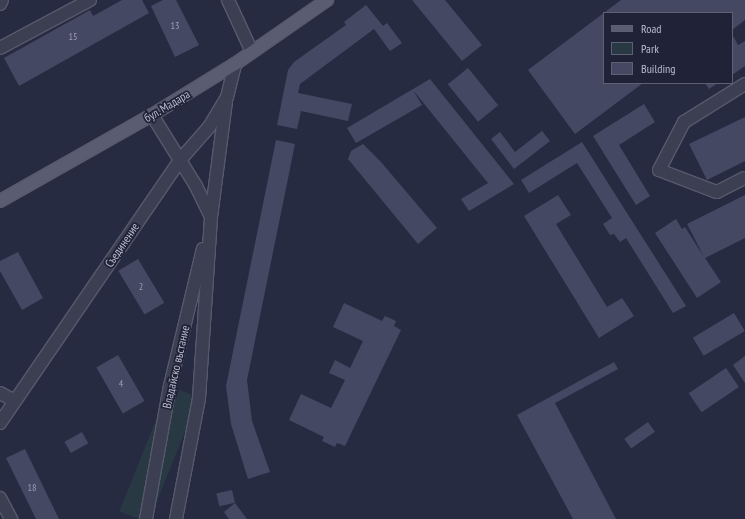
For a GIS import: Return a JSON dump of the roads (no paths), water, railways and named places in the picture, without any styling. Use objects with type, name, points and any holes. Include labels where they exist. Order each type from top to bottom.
[{"type":"main road","name":"бул. Мадара","points":[[0,201],[152,115],[235,64],[326,0]]},
{"type":"street","points":[[0,4],[2,0]]},
{"type":"street","points":[[0,48],[90,0]]},
{"type":"street","points":[[228,0],[252,52]]},
{"type":"street","name":"Съединение","points":[[0,423],[180,160],[210,127],[227,97],[235,64]]},
{"type":"street","points":[[745,84],[684,122],[659,170],[717,192],[745,178]]},
{"type":"street","name":"Владайско въстание","points":[[176,519],[199,398],[211,217],[227,97]]},
{"type":"street","points":[[152,115],[196,186],[211,217]]},
{"type":"street","name":"Владайско въстание","points":[[146,519],[170,386],[211,217]]},
{"type":"street","points":[[0,393],[15,401]]},
{"type":"street","points":[[0,498],[11,519]]}]
